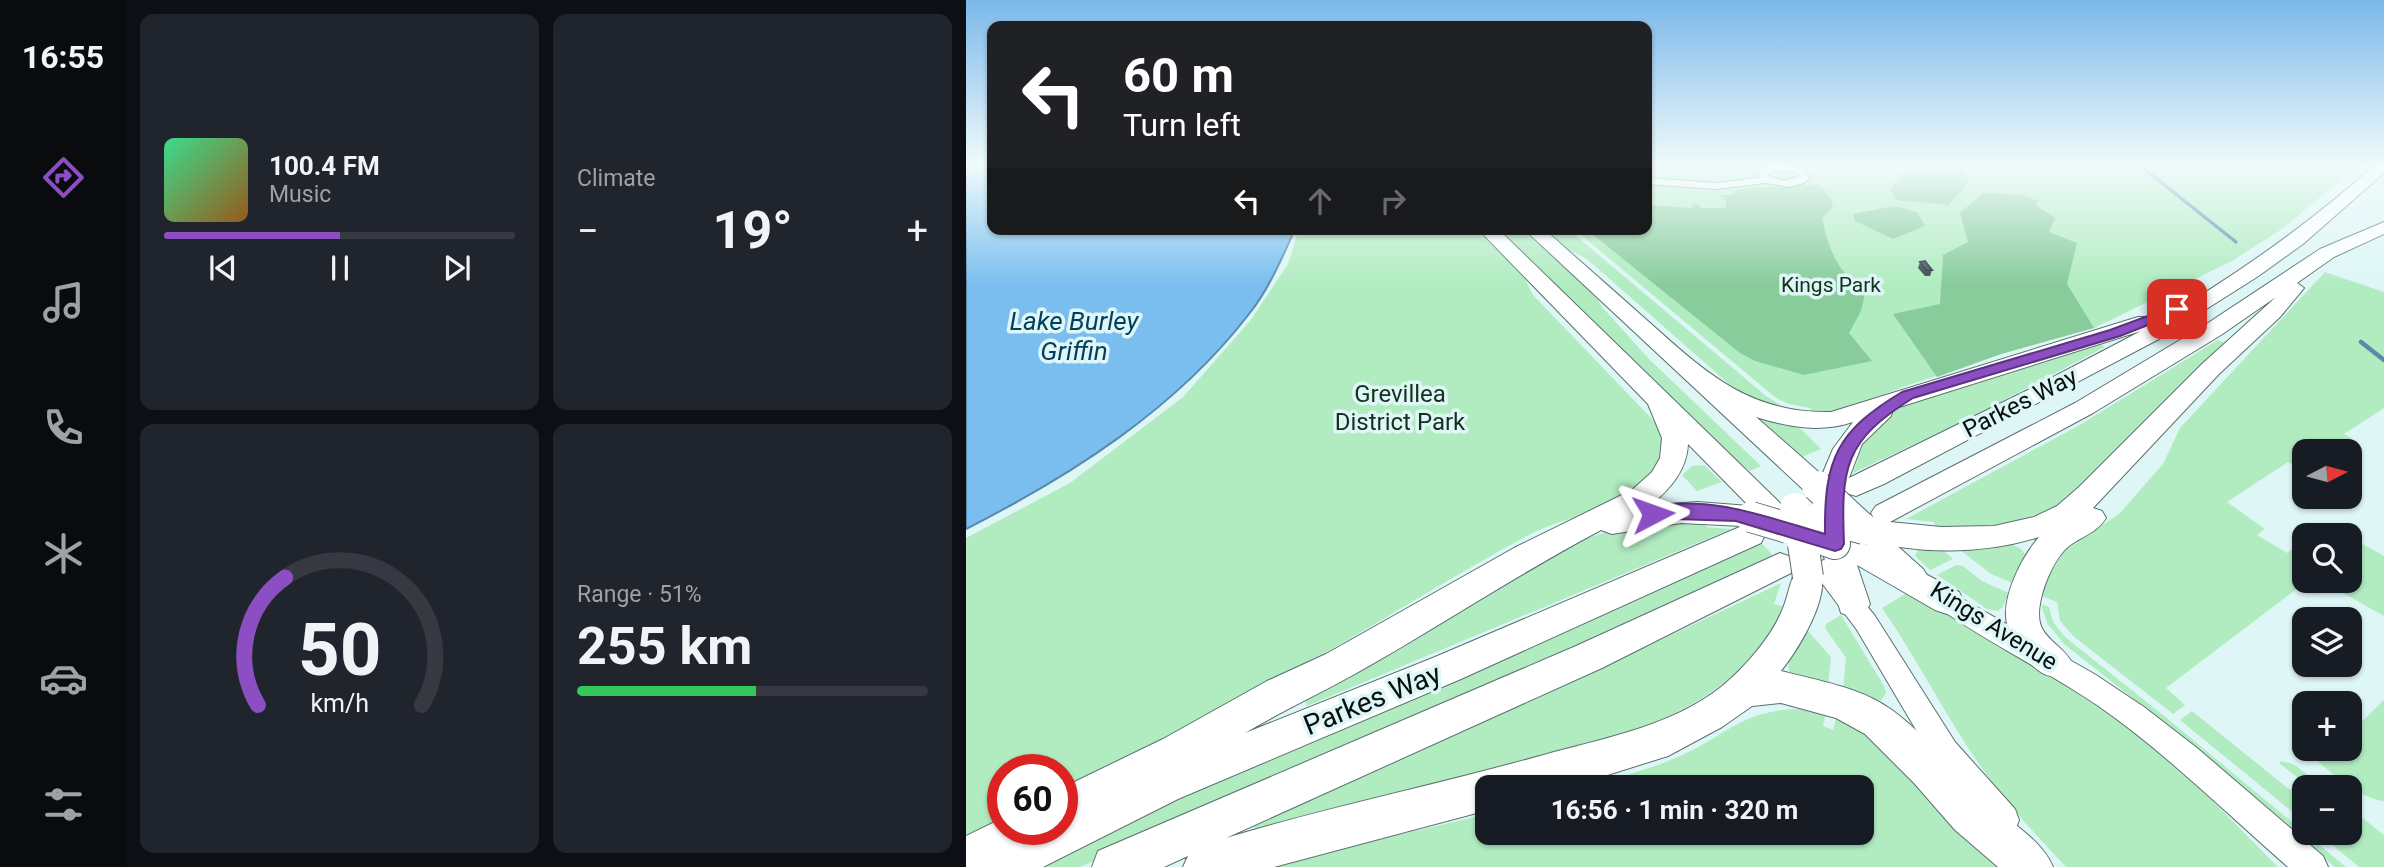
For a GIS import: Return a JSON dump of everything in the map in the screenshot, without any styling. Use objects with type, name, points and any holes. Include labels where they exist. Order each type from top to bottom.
[{"type":"main road","name":"Parkes Way","points":[[1114,867],[1590,657],[1820,526],[2052,388],[2151,334],[2221,290],[2316,223],[2338,204]]},
{"type":"main road","name":"Parkes Way","points":[[996,867],[1164,785],[1471,659],[1820,526],[2084,408],[2213,330],[2327,253],[2384,227]]},
{"type":"main road","points":[[1493,235],[1738,479],[1947,601]]},
{"type":"main road","points":[[1540,235],[1778,451],[1820,526],[1853,604]]},
{"type":"main road","points":[[1563,536],[1653,514],[1709,512],[1937,539],[2000,535],[2033,528],[2070,511],[2105,478],[2236,344],[2282,302],[2311,264]]},
{"type":"main road","points":[[1705,383],[1761,411],[1807,421],[1843,418],[1907,395],[2122,331],[2221,290]]},
{"type":"main road","points":[[1543,775],[1654,743],[1709,715],[1736,695],[1760,672],[1785,640],[1802,602],[1820,526],[1841,457],[1859,430],[1879,412],[1907,395]]},
{"type":"main road","points":[[1078,802],[1177,751],[1280,693],[1339,665],[1563,536],[1634,501],[1663,478],[1673,463],[1676,446],[1660,402]]},
{"type":"main road","points":[[2054,663],[2039,650],[2025,629],[2022,608],[2044,552],[2056,540],[2095,513],[2105,478]]},
{"type":"main road","points":[[1736,695],[1757,688],[1781,687],[1845,704],[1870,717],[1899,740],[1970,815],[2031,867]]},
{"type":"main road","points":[[1205,867],[1275,845],[1475,793]]},
{"type":"main road","points":[[966,859],[994,845]]},
{"type":"street","name":"Kings Avenue","points":[[1947,601],[2054,663],[2150,728],[2310,866]]},
{"type":"street","points":[[1853,604],[1945,752],[2047,867]]},
{"type":"green space","name":"Kings Park","points":[[1652,204],[2311,204],[2282,229],[2232,261],[2094,328],[2001,354],[1842,411],[1812,415],[1810,408],[1776,398],[1581,235],[1652,235]]},
{"type":"green space","points":[[1693,204],[1696,204],[1700,205],[1700,208],[1726,208],[1726,204],[1832,204],[1822,218],[1828,242],[1841,268],[1865,294],[1861,311],[1849,333],[1872,361],[1804,375],[1755,361],[1740,353],[1593,235],[1652,235],[1652,205],[1692,208]]},
{"type":"green space","points":[[1970,204],[2036,204],[2055,218],[2049,232],[2077,243],[2067,284],[2094,328],[2001,354],[1937,377],[1893,314],[1940,304],[1943,255],[1968,242],[1960,213]]},
{"type":"green space","points":[[1895,206],[1918,213],[1925,226],[1893,239],[1855,221],[1853,214]]},
{"type":"green space","name":"Grevillea District Park","points":[[1297,235],[1485,235],[1523,275],[1533,295],[1652,419],[1660,437],[1661,453],[1649,477],[1631,493],[1603,507],[1527,536],[1273,683],[1078,790],[1078,754],[987,754],[987,835],[966,846],[966,538],[1070,483],[1183,397],[1250,321],[1288,264]]},
{"type":"green space","points":[[1502,235],[1533,235],[1591,290],[1603,308],[1649,359],[1761,466],[1750,471],[1719,447]]},
{"type":"green space","points":[[1550,235],[1575,235],[1766,396],[1782,406],[1800,410],[1802,414],[1751,400],[1738,392],[1587,259],[1563,247]]},
{"type":"green space","points":[[2325,272],[2384,292],[2384,408],[2344,434],[2352,439],[2292,439],[2292,464],[2288,462],[2227,502],[2265,529],[2257,535],[2287,553],[2292,549],[2292,593],[2166,688],[2185,705],[2173,714],[2073,636],[2060,621],[2057,602],[2042,596],[2053,567],[2062,553],[2120,513],[2163,464],[2180,428]]},
{"type":"green space","points":[[2218,340],[2225,343],[2076,492],[2060,503],[2027,518],[1974,527],[1936,529],[1934,522],[1906,519],[2078,426]]},
{"type":"green space","points":[[2099,344],[2105,347],[1968,419],[1853,473],[1858,458],[1849,455],[1890,410]]},
{"type":"green space","points":[[1760,420],[1798,426],[1821,449],[1802,457]]},
{"type":"green space","points":[[1704,465],[1722,482],[1697,491],[1682,475],[1692,466]]},
{"type":"green space","points":[[1706,519],[1706,527],[1731,529],[1307,706],[1305,698],[1579,541],[1618,528]]},
{"type":"green space","points":[[1759,540],[1775,558],[1080,867],[1018,867],[1068,845],[1078,845],[1078,841]]},
{"type":"green space","points":[[2362,544],[2384,556],[2384,616],[2343,593],[2362,593]]},
{"type":"green space","points":[[2013,545],[2026,555],[2015,584],[1991,574],[1959,549]]},
{"type":"green space","points":[[1922,547],[1941,548],[1953,559],[1930,570],[1915,556]]},
{"type":"green space","points":[[1956,565],[1963,566],[1982,581],[2009,593],[2002,608],[1997,611],[1987,609],[1937,575]]},
{"type":"green space","points":[[1781,583],[1774,604],[1785,607],[1756,653],[1718,687],[1674,714],[1624,734],[1256,837],[1254,826],[1557,689]]},
{"type":"green space","points":[[1909,592],[2070,684],[2123,720],[2197,785],[2278,867],[2066,867],[1989,778],[1882,608]]},
{"type":"green space","points":[[2041,604],[2049,607],[2053,622],[2065,637],[2292,822],[2292,831],[2163,722],[2064,644],[2047,623]]},
{"type":"green space","points":[[1841,615],[1884,686],[1886,693],[1881,701],[1843,690],[1846,658],[1825,628],[1826,624]]},
{"type":"green space","points":[[1807,630],[1831,657],[1828,686],[1791,675],[1790,658]]},
{"type":"green space","points":[[2384,700],[2384,801],[2362,793],[2362,775],[2335,775],[2319,761],[2362,761],[2362,721]]},
{"type":"green space","points":[[1797,709],[1826,713],[1823,726],[1833,730],[1837,716],[1857,724],[1999,867],[1264,867],[1475,817],[1475,845],[1874,845],[1874,775],[1627,775],[1678,757],[1734,726],[1761,714]]},
{"type":"green space","points":[[2192,711],[2290,790],[2292,788],[2292,811],[2180,720]]},
{"type":"green space","points":[[2281,761],[2293,764],[2308,775],[2295,775],[2279,763]]},
{"type":"green space","points":[[2362,818],[2384,835],[2384,867],[2359,867],[2332,845],[2362,845]]},
{"type":"green space","points":[[2309,845],[2320,845],[2346,867],[2335,867]]},
{"type":"water","name":"Lake Burley Griffin","points":[[966,204],[987,204],[987,235],[1292,235],[1275,273],[1249,314],[1189,380],[1155,410],[1083,462],[966,529]]},
{"type":"building","points":[[1925,261],[1932,270],[1926,270],[1920,262]]},
{"type":"waterway","points":[[2189,204],[2236,242]]},
{"type":"waterway","points":[[2361,342],[2384,360]]},
{"type":"route","points":[[1653,514],[1690,511],[1736,514],[1835,544],[1833,501],[1839,462],[1859,430],[1879,412],[1907,395],[2115,333],[2177,309]]}]
